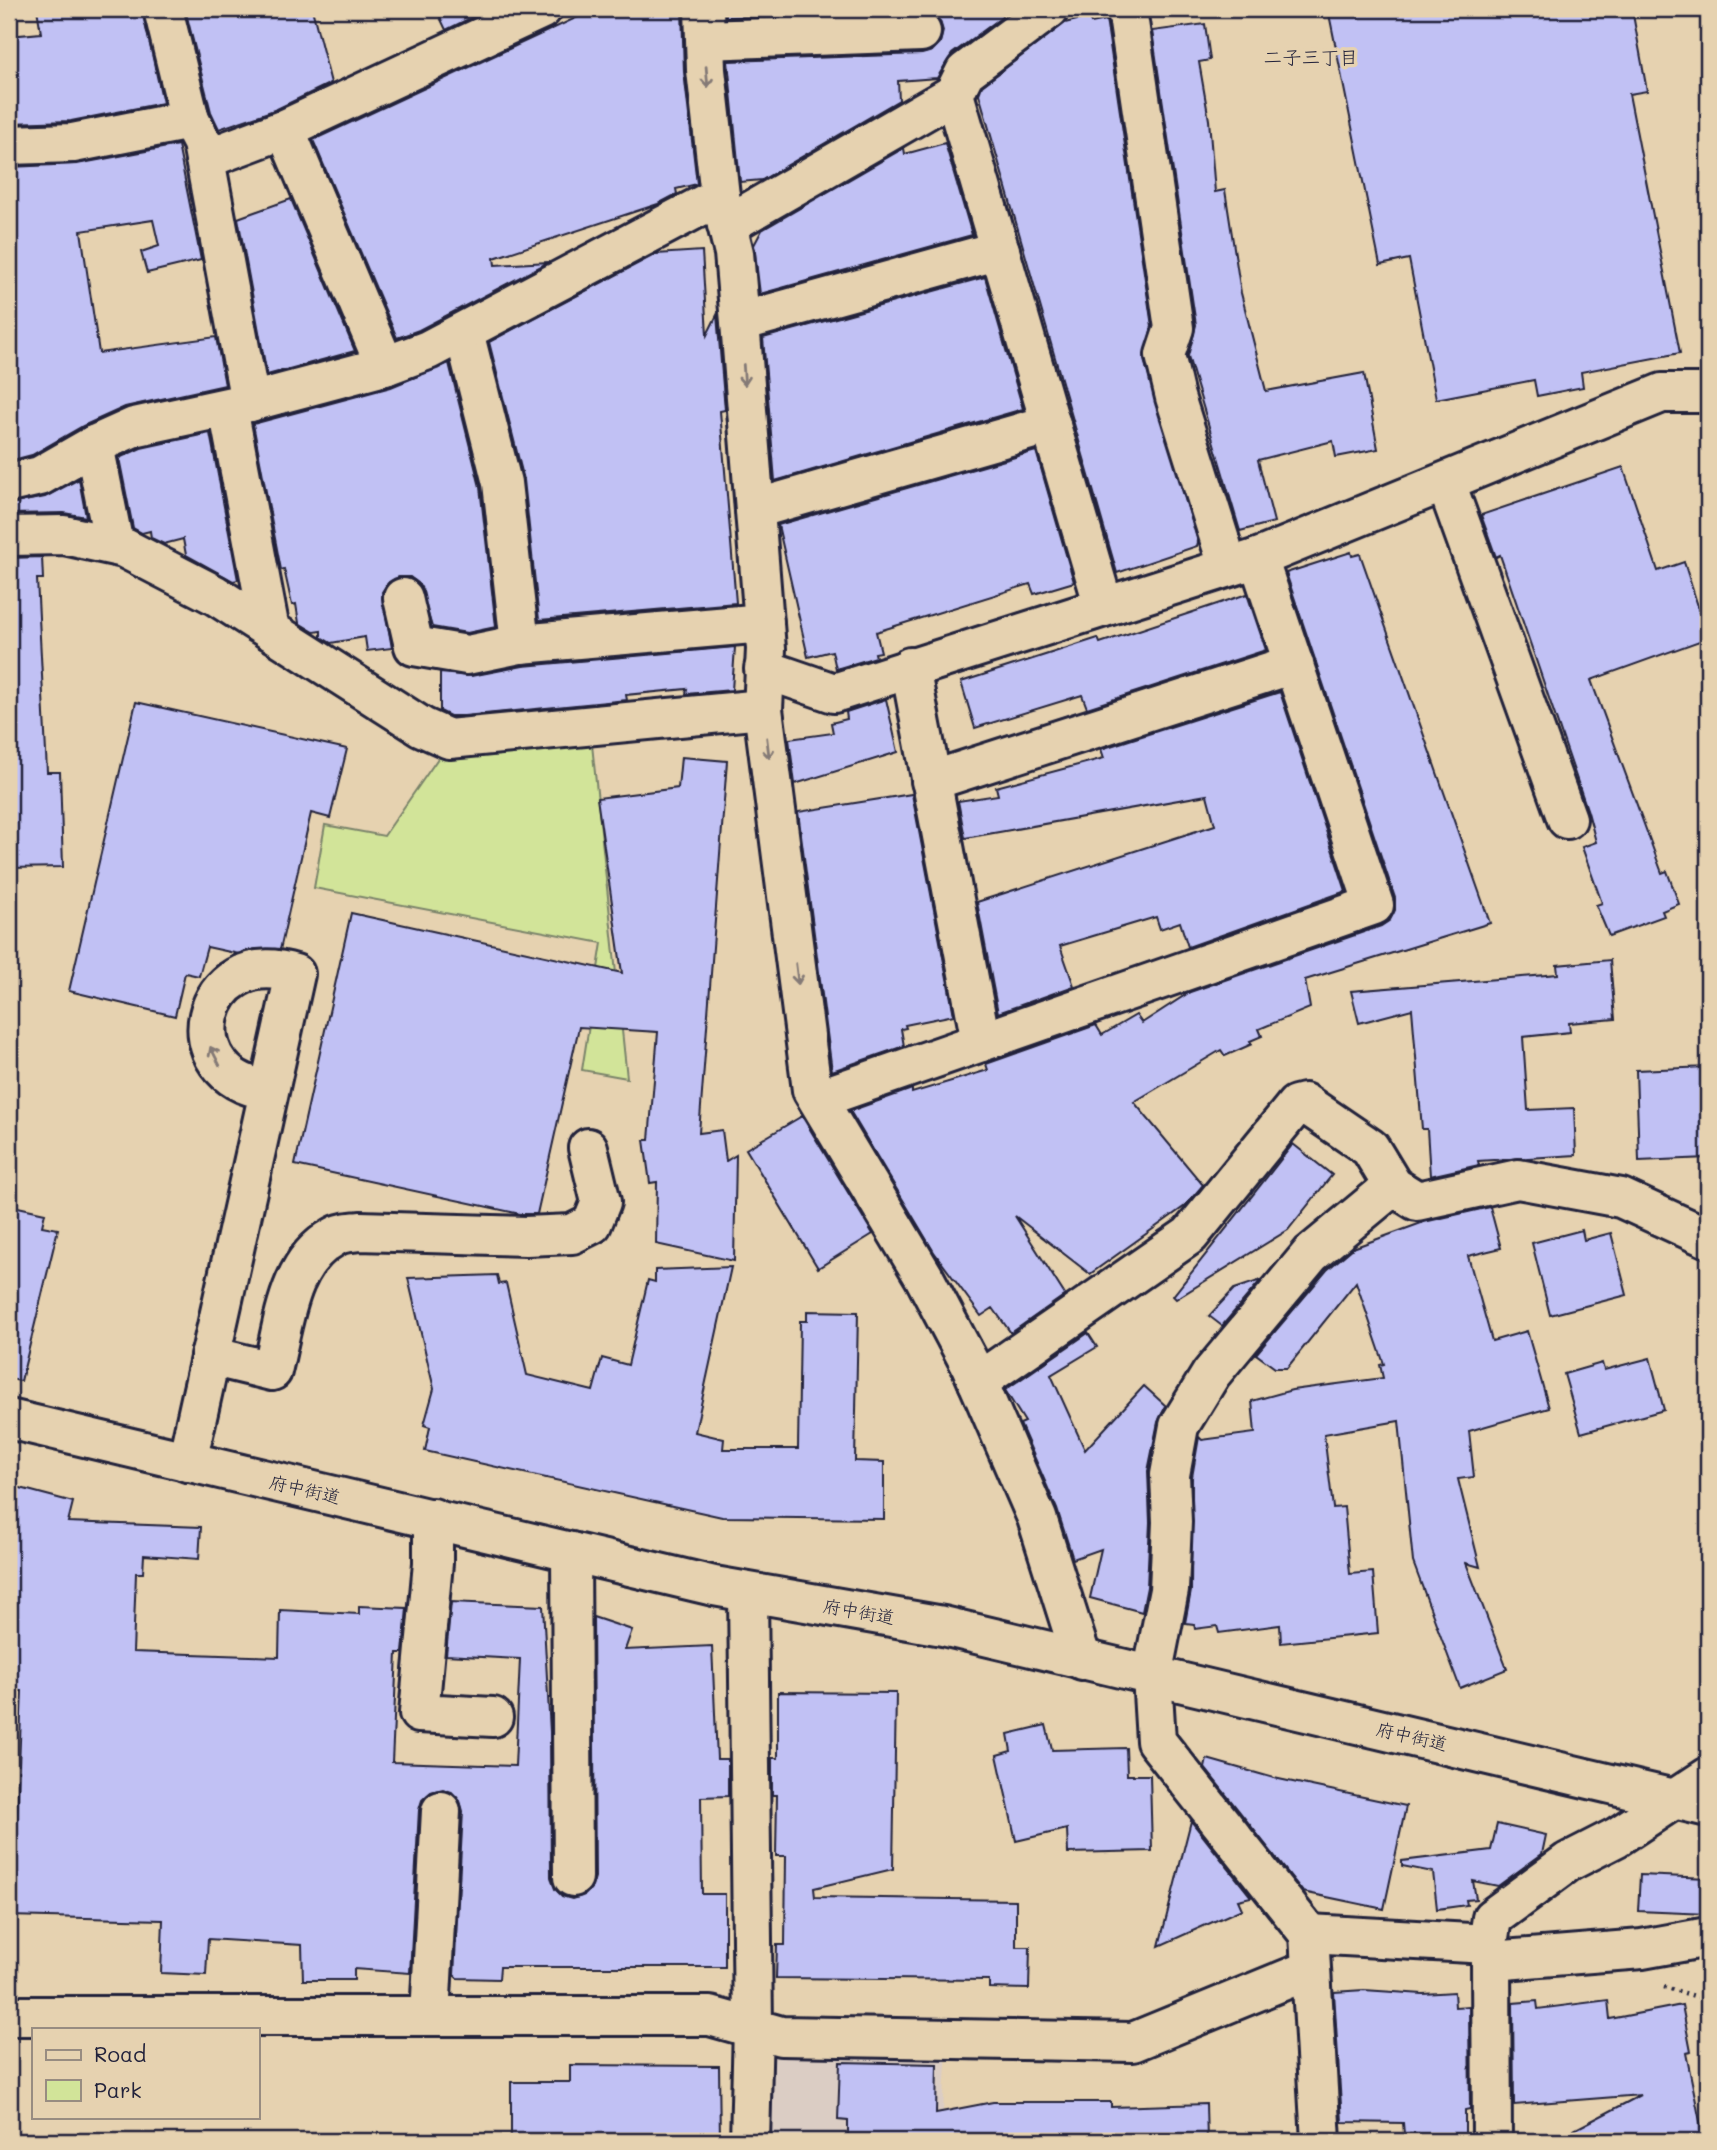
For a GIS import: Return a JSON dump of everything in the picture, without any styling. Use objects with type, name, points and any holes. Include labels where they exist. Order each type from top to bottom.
[{"type":"main road","points":[[163,9],[190,120],[202,143],[205,159],[270,630]]},
{"type":"main road","points":[[205,159],[285,129],[542,9]]},
{"type":"main road","points":[[9,483],[40,476],[94,445],[134,427],[239,405],[385,366],[464,332],[724,210],[954,93],[965,72],[1049,9]]},
{"type":"main road","points":[[818,1100],[1374,905],[1294,664],[1243,562],[1175,397],[1165,355],[1174,328],[1127,9]]},
{"type":"main road","points":[[921,32],[705,24],[724,210],[734,253],[740,322],[764,623],[763,709],[812,1090],[924,1277],[978,1382],[1037,1518],[1082,1660]]},
{"type":"main road","points":[[954,93],[1104,607]]},
{"type":"main road","points":[[9,145],[73,143],[190,120]]},
{"type":"main road","points":[[285,129],[385,366]]},
{"type":"main road","points":[[740,322],[1000,250]]},
{"type":"main road","points":[[464,332],[502,483],[520,644]]},
{"type":"main road","points":[[764,669],[834,692],[1243,562],[1446,483],[1662,393],[1708,393]]},
{"type":"main road","points":[[754,509],[1051,424]]},
{"type":"main road","points":[[94,445],[114,545]]},
{"type":"main road","points":[[1446,483],[1567,819]]},
{"type":"main road","points":[[9,536],[64,535],[114,545],[215,594],[422,727],[449,739],[763,709]]},
{"type":"main road","points":[[403,598],[414,646],[467,654],[520,644],[764,623]]},
{"type":"main road","points":[[931,782],[1294,664]]},
{"type":"main road","points":[[910,667],[981,1042]]},
{"type":"main road","points":[[187,1462],[269,1090]]},
{"type":"main road","points":[[978,1382],[1190,1235],[1296,1105],[1304,1103],[1370,1149],[1393,1186],[1416,1201],[1518,1179],[1621,1198],[1708,1238]]},
{"type":"main road","points":[[209,1356],[272,1371],[294,1281],[311,1255],[335,1235],[360,1231],[526,1236],[572,1234],[592,1224],[601,1202],[588,1148]]},
{"type":"main road","points":[[1321,2141],[1309,1952],[1156,1741],[1152,1676],[1169,1590],[1172,1522],[1170,1475],[1179,1426],[1211,1374],[1311,1254],[1393,1186]]},
{"type":"main road","name":"府中街道","points":[[9,1419],[748,1593],[943,1626],[1708,1807]]},
{"type":"main road","points":[[433,1518],[433,1563],[419,1713],[493,1717]]},
{"type":"main road","points":[[571,1552],[573,1877]]},
{"type":"main road","points":[[748,1593],[754,2026],[750,2141]]},
{"type":"main road","points":[[1492,2141],[1492,1919],[1568,1862],[1617,1837],[1670,1799],[1708,1777]]},
{"type":"main road","points":[[430,2017],[442,1811]]},
{"type":"main road","points":[[9,2016],[710,2016],[754,2026],[781,2036],[1133,2042],[1309,1952],[1490,1953],[1642,1949],[1708,1937]]},
{"type":"shaded area","points":[[788,2045],[947,2050],[941,2141],[764,2141],[767,2063]]},
{"type":"green space","points":[[591,735],[627,1078],[582,1070],[602,943],[314,888],[325,825],[384,836],[443,751]]},
{"type":"building","points":[[37,9],[142,9],[163,103],[71,121],[9,123],[9,36],[41,33]]},
{"type":"building","points":[[185,9],[312,9],[331,83],[277,109],[219,129],[211,112]]},
{"type":"building","points":[[436,9],[479,9],[481,13],[446,30]]},
{"type":"building","points":[[595,9],[682,9],[684,72],[697,184],[676,189],[677,194],[658,204],[494,258],[495,265],[549,262],[419,330],[397,338],[313,140]]},
{"type":"building","points":[[726,9],[1002,9],[1002,17],[952,54],[937,78],[898,81],[899,100],[762,180],[740,182],[728,61],[922,54],[932,51],[940,43],[943,31],[940,21],[932,13],[920,10],[726,17]]},
{"type":"building","points":[[1328,9],[1632,9],[1647,91],[1629,94],[1680,353],[1581,372],[1583,387],[1537,396],[1534,380],[1436,399],[1409,259],[1380,265]]},
{"type":"building","points":[[1089,17],[1091,23],[1106,20],[1152,326],[1144,360],[1198,542],[1197,546],[1117,573],[979,94],[982,86],[1065,23]]},
{"type":"building","points":[[1205,24],[1210,60],[1199,62],[1209,120],[1215,192],[1225,190],[1241,293],[1266,391],[1364,373],[1378,449],[1336,457],[1333,441],[1258,460],[1274,522],[1240,531],[1188,356],[1196,325],[1152,31]]},
{"type":"building","points":[[945,143],[972,235],[760,294],[754,245],[762,230],[904,148],[905,154]]},
{"type":"building","points":[[178,145],[201,260],[147,273],[141,252],[159,246],[153,220],[81,231],[99,353],[216,337],[225,385],[125,407],[83,426],[32,455],[9,461],[9,167],[77,164]]},
{"type":"building","points":[[291,199],[355,351],[267,375],[238,218]]},
{"type":"building","points":[[702,251],[707,335],[717,315],[725,410],[720,411],[736,603],[539,620],[524,480],[489,342],[656,254]]},
{"type":"building","points":[[985,277],[1023,409],[775,481],[763,338]]},
{"type":"building","points":[[449,363],[480,487],[496,627],[467,633],[432,627],[419,584],[410,577],[399,577],[389,582],[382,592],[392,648],[367,651],[365,637],[331,643],[321,637],[321,631],[314,632],[299,623],[296,604],[292,605],[284,569],[281,570],[253,424],[391,387]]},
{"type":"building","points":[[210,433],[238,580],[233,581],[186,555],[183,539],[164,544],[151,538],[150,531],[142,533],[133,528],[119,458],[141,448]]},
{"type":"building","points":[[1036,451],[1074,582],[1034,594],[1030,584],[876,632],[881,652],[875,653],[876,657],[836,669],[832,651],[808,657],[778,525]]},
{"type":"building","points":[[1623,467],[1658,571],[1684,562],[1708,638],[1591,680],[1662,873],[1667,871],[1679,904],[1662,911],[1664,916],[1609,936],[1596,905],[1602,903],[1582,847],[1596,842],[1588,812],[1500,555],[1496,557],[1481,515]]},
{"type":"building","points":[[79,479],[86,517],[64,513],[9,514],[9,504],[45,497]]},
{"type":"building","points":[[1351,552],[1352,556],[1360,554],[1490,923],[1305,980],[1310,1008],[1259,1029],[1262,1036],[1250,1041],[1252,1044],[1225,1056],[1221,1050],[1134,1102],[1203,1185],[1185,1206],[1090,1274],[1015,1216],[1065,1295],[1011,1333],[993,1308],[981,1316],[934,1252],[850,1111],[912,1089],[912,1093],[988,1070],[986,1064],[1096,1025],[1102,1035],[1136,1015],[1142,1023],[1190,992],[1381,926],[1390,920],[1395,910],[1395,898],[1286,573]]},
{"type":"building","points":[[42,557],[43,579],[37,579],[47,772],[60,772],[63,867],[9,868],[9,558]]},
{"type":"building","points":[[1247,594],[1266,650],[1087,708],[1082,695],[975,728],[961,682],[1098,638],[1100,643]]},
{"type":"building","points":[[735,647],[732,690],[686,694],[687,689],[626,695],[627,700],[464,716],[450,716],[440,711],[440,673],[471,676],[523,666]]},
{"type":"building","points":[[1280,692],[1346,891],[1188,947],[1180,922],[1160,929],[1156,917],[1060,946],[1074,986],[998,1013],[977,902],[1215,825],[1207,795],[965,838],[958,801],[998,795],[996,787],[1104,758],[1101,749]]},
{"type":"building","points":[[886,699],[898,752],[795,784],[789,739],[833,733],[831,723],[847,719],[846,712]]},
{"type":"building","points":[[136,702],[347,749],[330,818],[311,813],[280,950],[256,949],[239,954],[207,947],[199,976],[185,973],[175,1016],[69,991]]},
{"type":"building","points":[[681,757],[727,761],[699,1133],[722,1130],[726,1161],[736,1155],[734,1261],[656,1244],[657,1182],[650,1183],[644,1140],[649,1140],[658,1032],[579,1027],[537,1214],[520,1214],[295,1165],[351,913],[622,973],[597,798],[678,788]]},
{"type":"building","points":[[912,794],[954,1015],[905,1025],[906,1028],[901,1029],[904,1046],[832,1071],[798,812]]},
{"type":"building","points":[[1610,960],[1615,1019],[1569,1023],[1570,1032],[1523,1037],[1528,1110],[1574,1108],[1576,1155],[1478,1161],[1479,1165],[1430,1176],[1427,1129],[1422,1129],[1412,1009],[1359,1023],[1351,991],[1558,974],[1557,965]]},
{"type":"building","points":[[1708,1067],[1708,1158],[1639,1161],[1636,1070]]},
{"type":"building","points":[[802,1116],[873,1234],[818,1268],[746,1149]]},
{"type":"building","points":[[1293,1144],[1332,1175],[1288,1230],[1176,1299],[1173,1296]]},
{"type":"building","points":[[9,1205],[45,1213],[42,1226],[58,1229],[21,1381],[9,1379]]},
{"type":"building","points":[[1490,1207],[1501,1248],[1468,1256],[1492,1341],[1527,1331],[1549,1408],[1469,1431],[1474,1477],[1458,1479],[1480,1567],[1466,1563],[1507,1669],[1460,1688],[1413,1562],[1399,1421],[1324,1434],[1333,1508],[1344,1507],[1350,1574],[1373,1572],[1378,1633],[1281,1643],[1280,1625],[1219,1633],[1217,1626],[1195,1629],[1194,1624],[1185,1623],[1191,1591],[1192,1477],[1199,1437],[1202,1440],[1255,1433],[1252,1401],[1292,1390],[1383,1378],[1380,1365],[1384,1364],[1356,1282],[1287,1368],[1275,1368],[1256,1354],[1327,1270],[1353,1248],[1424,1222]]},
{"type":"building","points":[[1582,1230],[1584,1240],[1611,1233],[1627,1295],[1550,1315],[1532,1243]]},
{"type":"building","points":[[731,1267],[695,1432],[724,1439],[723,1449],[798,1449],[800,1321],[807,1321],[807,1311],[858,1312],[855,1461],[884,1462],[884,1519],[722,1517],[425,1451],[430,1427],[424,1425],[434,1389],[408,1278],[497,1275],[499,1284],[506,1283],[527,1375],[593,1391],[602,1358],[628,1365],[648,1280],[655,1282],[655,1270]]},
{"type":"building","points":[[1261,1280],[1222,1326],[1209,1316],[1234,1289]]},
{"type":"building","points":[[1088,1333],[1097,1347],[1051,1375],[1085,1450],[1144,1386],[1166,1406],[1158,1422],[1148,1471],[1150,1522],[1147,1587],[1142,1612],[1090,1598],[1101,1549],[1073,1559],[1057,1509],[1020,1424],[1025,1422],[1005,1390]]},
{"type":"building","points":[[1650,1358],[1664,1410],[1581,1433],[1564,1374],[1602,1363],[1604,1370]]},
{"type":"building","points":[[9,1485],[73,1502],[68,1522],[201,1527],[199,1559],[144,1555],[143,1573],[136,1573],[133,1652],[279,1657],[280,1610],[359,1614],[359,1606],[407,1608],[403,1653],[397,1653],[392,1762],[515,1766],[520,1659],[446,1655],[451,1602],[543,1606],[550,1732],[551,1877],[555,1889],[562,1896],[572,1899],[585,1895],[592,1887],[595,1877],[593,1617],[632,1630],[625,1650],[712,1646],[717,1759],[728,1759],[728,1796],[701,1797],[702,1894],[725,1894],[725,1967],[500,1967],[499,1979],[457,1978],[454,1975],[463,1811],[460,1801],[452,1792],[443,1789],[431,1792],[422,1800],[419,1810],[410,1973],[354,1969],[354,1980],[303,1980],[302,1945],[208,1939],[206,1975],[161,1973],[163,1920],[9,1916],[9,1840],[16,1841],[22,1691],[9,1691]]},
{"type":"building","points":[[778,1692],[896,1693],[893,1869],[814,1888],[815,1897],[1016,1900],[1016,1947],[1030,1947],[1029,1989],[989,1988],[989,1980],[776,1978],[777,1945],[785,1945],[786,1856],[776,1856],[777,1795],[772,1795],[772,1758],[778,1758]]},
{"type":"building","points":[[1046,1725],[1052,1750],[1126,1748],[1127,1775],[1150,1775],[1152,1851],[1068,1853],[1067,1829],[1016,1841],[997,1755],[1011,1751],[1008,1734]]},
{"type":"building","points":[[1207,1759],[1274,1778],[1406,1806],[1384,1909],[1303,1892],[1205,1768]]},
{"type":"building","points":[[1191,1821],[1251,1897],[1238,1900],[1242,1909],[1159,1946]]},
{"type":"building","points":[[1497,1824],[1546,1835],[1542,1854],[1498,1886],[1473,1881],[1476,1899],[1466,1900],[1467,1905],[1437,1909],[1433,1872],[1402,1866],[1402,1861],[1491,1850]]},
{"type":"building","points":[[1640,1875],[1708,1878],[1708,1914],[1638,1911]]},
{"type":"building","points":[[1364,1990],[1423,1994],[1454,1992],[1455,2007],[1469,2006],[1470,2109],[1465,2110],[1465,2134],[1404,2134],[1403,2123],[1342,2122],[1334,1992]]},
{"type":"building","points":[[1608,2000],[1610,2019],[1682,2005],[1691,2052],[1686,2053],[1704,2141],[1553,2141],[1641,2095],[1514,2105],[1513,2003],[1537,2001],[1538,2009]]},
{"type":"building","points":[[840,2062],[937,2064],[936,2113],[993,2102],[1111,2102],[1111,2107],[1206,2104],[1207,2141],[966,2141],[848,2136],[848,2121],[838,2120]]},
{"type":"building","points":[[570,2065],[719,2066],[720,2141],[511,2141],[511,2082],[570,2082]]},
{"type":"district","name":"二子三丁目","points":[[1311,56]]}]
